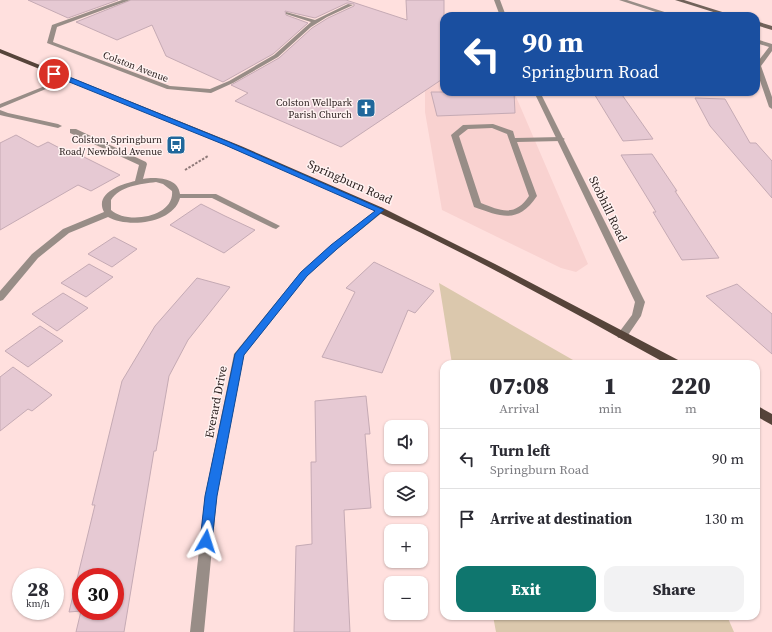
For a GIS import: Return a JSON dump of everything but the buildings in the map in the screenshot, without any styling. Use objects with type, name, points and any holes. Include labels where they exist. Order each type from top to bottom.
[{"type":"main road","name":"Springburn Road","points":[[0,51],[227,144],[380,210],[504,272],[669,360]]},
{"type":"main road","points":[[760,412],[772,420]]},
{"type":"street","name":"Colston Avenue","points":[[127,0],[54,26],[50,43],[169,88],[211,91],[231,82],[276,56],[316,22],[325,16],[350,5]]},
{"type":"street","points":[[497,0],[502,12]]},
{"type":"street","points":[[622,0],[661,12]]},
{"type":"street","points":[[678,0],[718,12]]},
{"type":"street","points":[[288,13],[316,22]]},
{"type":"street","points":[[760,24],[772,28]]},
{"type":"street","points":[[760,42],[772,47],[760,63]]},
{"type":"street","points":[[760,72],[772,107]]},
{"type":"street","points":[[0,106],[67,79]]},
{"type":"street","name":"Stobhill Road","points":[[539,96],[640,302],[640,310],[622,335]]},
{"type":"street","points":[[0,112],[6,115],[58,126]]},
{"type":"street","points":[[493,126],[510,133],[514,140],[533,196],[528,205],[517,211],[502,214],[477,205],[455,135],[466,127],[493,126]]},
{"type":"street","points":[[73,131],[143,164],[139,181]]},
{"type":"street","points":[[514,140],[561,139]]},
{"type":"street","points":[[156,180],[166,182],[176,190],[177,196],[174,204],[155,216],[142,220],[130,221],[119,219],[109,213],[106,207],[107,200],[113,193],[127,184],[139,181],[156,180]]},
{"type":"street","points":[[177,196],[213,196],[276,226]]},
{"type":"street","name":"Everard Drive","points":[[197,632],[211,496],[240,354],[304,274],[334,247],[380,210]]},
{"type":"street","points":[[0,298],[35,256],[66,231],[109,213]]},
{"type":"path","points":[[166,182],[227,144]]},
{"type":"shaded area","points":[[440,32],[440,96],[516,96],[588,264],[576,272],[561,268],[442,210],[425,112],[425,83]]},
{"type":"shaded area","points":[[439,283],[573,360],[451,360]]},
{"type":"shaded area","points":[[494,620],[729,620],[734,632],[496,632]]},
{"type":"place","name":"Colston Wellpark Parish Church","points":[[366,108]]},
{"type":"place","name":"Colston, Springburn Road/ Newbold Avenue","points":[[176,145]]},
{"type":"route","points":[[54,74],[227,144],[380,210],[334,247],[304,274],[240,354],[211,496],[206,541]]}]
